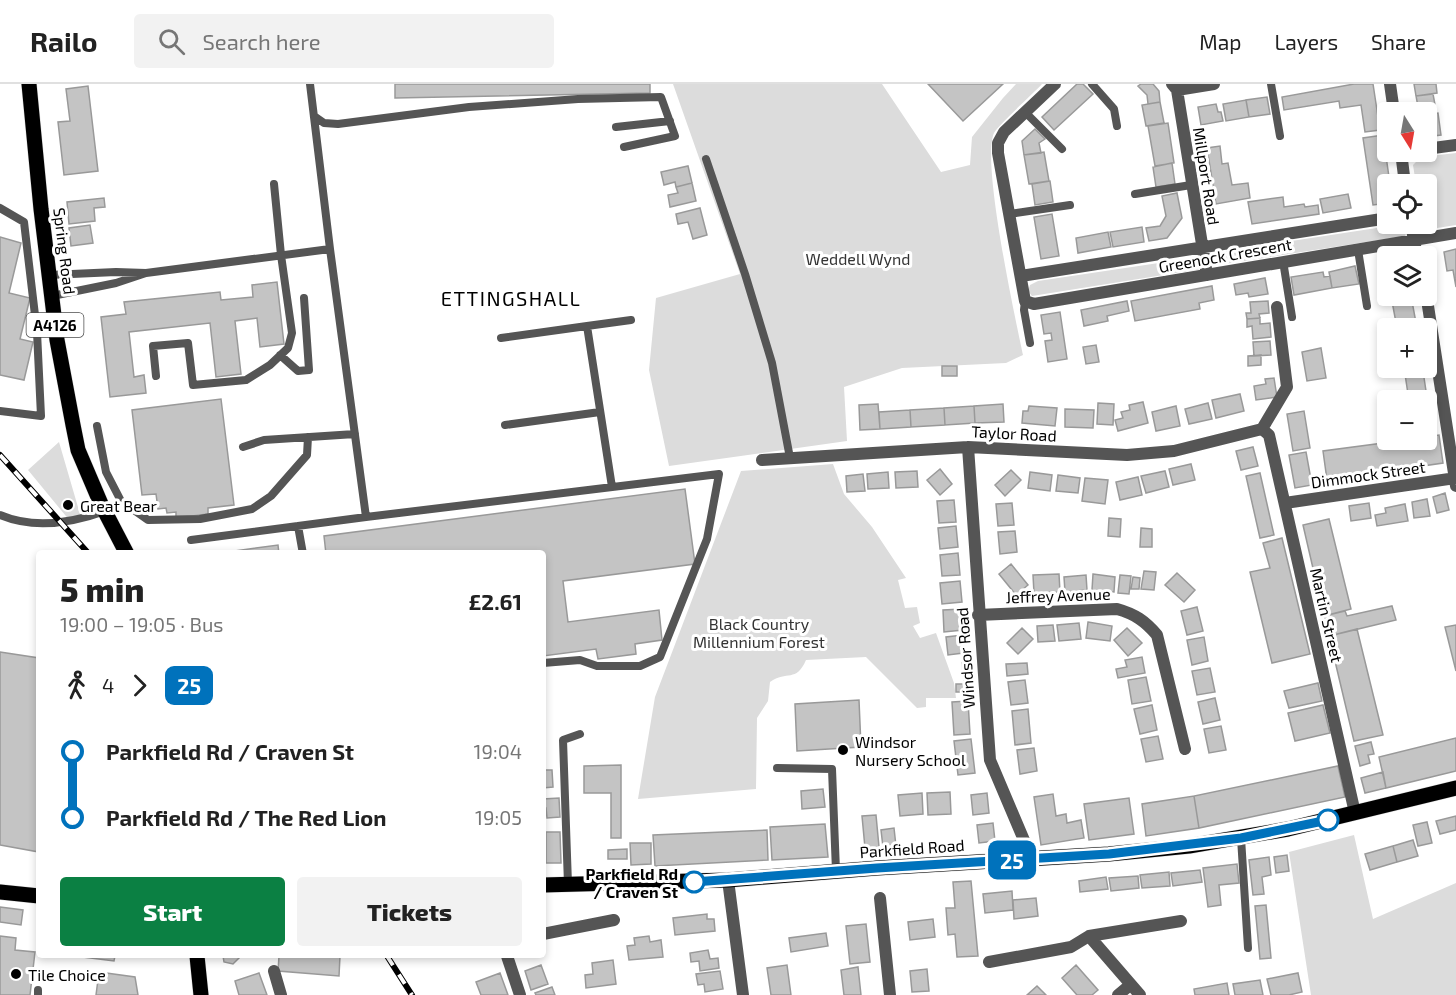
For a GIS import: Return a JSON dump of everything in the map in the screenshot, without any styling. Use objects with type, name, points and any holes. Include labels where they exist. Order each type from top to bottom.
[{"type":"main road","name":"Spring Road","points":[[29,84],[57,340],[78,450],[125,550]]},
{"type":"main road","name":"Parkfield Road","points":[[546,885],[728,880],[1109,854],[1241,838],[1456,788]]},
{"type":"main road","points":[[0,892],[36,896]]},
{"type":"main road","points":[[197,958],[201,995]]},
{"type":"street","points":[[1025,301],[998,143],[1004,132],[1055,84]]},
{"type":"street","points":[[1175,87],[1214,84]]},
{"type":"street","points":[[1390,84],[1393,102]]},
{"type":"street","name":"Millport Road","points":[[1175,87],[1207,275]]},
{"type":"street","points":[[1437,148],[1456,145]]},
{"type":"street","name":"Greenock Crescent","points":[[1021,276],[1377,220]]},
{"type":"street","name":"Greenock Crescent","points":[[1025,301],[1034,304],[1456,233]]},
{"type":"street","points":[[1413,234],[1415,246]]},
{"type":"street","points":[[1428,306],[1455,481]]},
{"type":"street","points":[[1262,429],[1287,387],[1277,307]]},
{"type":"street","name":"Taylor Road","points":[[762,460],[968,447],[1126,455],[1174,450],[1262,429]]},
{"type":"street","name":"Martin Street","points":[[1262,429],[1269,435],[1355,813]]},
{"type":"street","name":"Windsor Road","points":[[968,447],[978,615],[990,760],[1032,859]]},
{"type":"street","name":"Dimmock Street","points":[[1285,503],[1455,481]]},
{"type":"street","name":"Jeffrey Avenue","points":[[978,615],[1118,609],[1135,614],[1156,634],[1185,749]]},
{"type":"street","points":[[728,880],[743,995]]},
{"type":"street","points":[[879,898],[890,995]]},
{"type":"street","points":[[546,933],[614,920]]},
{"type":"street","points":[[989,962],[1071,947],[1089,936],[1181,921]]},
{"type":"street","points":[[1089,936],[1140,995]]},
{"type":"street","points":[[508,958],[520,995]]},
{"type":"street","points":[[274,970],[281,995]]},
{"type":"street","points":[[1119,995],[1130,985]]},
{"type":"lane","points":[[310,84],[366,517]]},
{"type":"lane","points":[[1092,84],[1114,109],[1117,126]]},
{"type":"lane","points":[[1271,84],[1280,136]]},
{"type":"lane","points":[[314,116],[324,123],[338,124],[469,107],[578,99],[661,97],[675,136],[624,147]]},
{"type":"lane","points":[[1025,112],[1062,149]]},
{"type":"lane","points":[[616,127],[670,122]]},
{"type":"lane","points":[[706,159],[772,363],[790,458]]},
{"type":"lane","points":[[156,376],[153,346],[188,343],[193,385],[246,380],[270,365],[288,348],[292,333],[274,184]]},
{"type":"lane","points":[[1135,194],[1191,185]]},
{"type":"lane","points":[[1009,214],[1071,205]]},
{"type":"lane","points":[[0,208],[24,222],[37,332],[41,416],[0,411]]},
{"type":"lane","points":[[50,275],[146,273],[330,249]]},
{"type":"lane","points":[[1358,250],[1367,306]]},
{"type":"lane","points":[[1283,261],[1292,317]]},
{"type":"lane","points":[[52,296],[116,283],[146,273]]},
{"type":"lane","points":[[280,355],[298,371],[309,370],[304,298]]},
{"type":"lane","points":[[1025,301],[1024,310],[1030,343]]},
{"type":"lane","points":[[501,338],[631,320]]},
{"type":"lane","points":[[587,326],[612,487]]},
{"type":"lane","points":[[505,425],[600,412]]},
{"type":"lane","points":[[97,426],[106,472],[121,501],[148,520],[200,519],[252,509],[271,496],[307,455],[308,437]]},
{"type":"lane","points":[[243,447],[264,440],[355,434]]},
{"type":"lane","points":[[191,540],[719,474],[707,540],[660,657],[640,666],[597,666],[580,660],[546,663]]},
{"type":"lane","points":[[0,515],[30,524],[82,519],[105,511]]},
{"type":"lane","points":[[298,526],[302,550]]},
{"type":"lane","points":[[568,884],[564,740],[580,734]]},
{"type":"lane","points":[[777,768],[832,769],[836,871]]},
{"type":"lane","points":[[1241,838],[1248,948]]},
{"type":"green space","name":"Weddell Wynd","points":[[673,84],[882,84],[941,172],[970,165],[972,137],[1016,84],[1042,84],[997,129],[991,149],[995,206],[1023,355],[1006,363],[902,368],[844,387],[847,441],[669,466],[649,370],[656,298],[740,274]]},
{"type":"green space","points":[[1456,153],[1456,225],[1437,228],[1437,174],[1414,174],[1413,165],[1416,162],[1437,162],[1437,155]]},
{"type":"green space","points":[[1377,228],[1377,234],[1406,234],[1405,236],[1218,265],[1214,262],[1214,255],[1219,252]]},
{"type":"green space","points":[[1199,257],[1201,269],[1032,296],[1028,291],[1030,285],[1038,281]]},
{"type":"green space","points":[[59,442],[80,514],[70,521],[28,470]]},
{"type":"green space","name":"Black Country Millennium Forest","points":[[833,464],[844,494],[872,527],[906,578],[898,580],[905,608],[917,607],[920,623],[913,626],[920,638],[936,633],[954,683],[956,698],[926,698],[926,707],[917,708],[866,657],[806,660],[795,674],[770,682],[768,701],[757,718],[756,789],[638,799],[655,697],[741,471]]},
{"type":"green space","points":[[1354,835],[1373,919],[1456,883],[1456,995],[1311,995],[1289,852]]},
{"type":"building","points":[[395,84],[650,84],[650,93],[395,98]]},
{"type":"building","points":[[928,84],[1003,84],[963,121]]},
{"type":"building","points":[[1077,84],[1083,84],[1093,94],[1054,130],[1042,117]]},
{"type":"building","points":[[1153,84],[1159,91],[1160,102],[1148,104],[1147,95],[1138,86]]},
{"type":"building","points":[[1354,84],[1373,84],[1377,130],[1365,132],[1361,105],[1340,108],[1339,101],[1284,110],[1282,97]]},
{"type":"building","points":[[1414,84],[1436,84],[1437,93],[1416,96]]},
{"type":"building","points":[[88,86],[98,171],[64,175],[58,122],[70,121],[66,89]]},
{"type":"building","points":[[1433,94],[1434,102],[1417,102],[1416,96]]},
{"type":"building","points":[[1267,97],[1270,114],[1249,117],[1246,100]]},
{"type":"building","points":[[1246,100],[1249,117],[1226,121],[1223,104]]},
{"type":"building","points":[[1160,102],[1164,123],[1146,126],[1142,105]]},
{"type":"building","points":[[1216,104],[1223,121],[1201,125],[1198,107]]},
{"type":"building","points":[[1437,113],[1441,135],[1437,136]]},
{"type":"building","points":[[1168,123],[1174,163],[1155,166],[1148,126]]},
{"type":"building","points":[[1035,129],[1045,139],[1039,143],[1041,153],[1024,155],[1022,141]]},
{"type":"building","points":[[1377,136],[1377,162],[1387,162],[1389,174],[1377,174],[1377,204],[1373,205],[1363,138]]},
{"type":"building","points":[[1220,146],[1222,164],[1228,163],[1232,185],[1248,183],[1250,198],[1216,204],[1207,148]]},
{"type":"building","points":[[1044,152],[1049,181],[1029,184],[1024,155]]},
{"type":"building","points":[[1172,163],[1175,184],[1156,187],[1153,167]]},
{"type":"building","points":[[688,166],[692,183],[676,187],[675,182],[664,185],[661,172]]},
{"type":"building","points":[[1050,181],[1053,202],[1035,205],[1032,184]]},
{"type":"building","points":[[692,183],[696,201],[670,207],[668,195],[678,193],[676,187]]},
{"type":"building","points":[[1177,193],[1182,218],[1167,238],[1149,241],[1146,228],[1160,226],[1166,216],[1162,196]]},
{"type":"building","points":[[1348,194],[1351,208],[1323,213],[1320,199]]},
{"type":"building","points":[[1283,197],[1284,207],[1304,204],[1305,207],[1318,205],[1319,214],[1252,224],[1248,202]]},
{"type":"building","points":[[104,198],[105,207],[94,208],[95,221],[69,224],[67,202]]},
{"type":"building","points":[[700,208],[707,235],[693,239],[688,222],[678,224],[676,214]]},
{"type":"building","points":[[1052,214],[1059,256],[1041,259],[1034,217]]},
{"type":"building","points":[[90,225],[93,243],[71,246],[69,228]]},
{"type":"building","points":[[1142,227],[1144,242],[1113,247],[1110,232]]},
{"type":"building","points":[[1108,232],[1111,247],[1078,253],[1076,238]]},
{"type":"building","points":[[0,237],[21,243],[9,293],[30,298],[20,339],[33,342],[24,380],[0,375]]},
{"type":"building","points":[[1456,249],[1456,287],[1453,270],[1447,271],[1444,252]]},
{"type":"building","points":[[1355,266],[1359,284],[1332,288],[1329,272]]},
{"type":"building","points":[[1323,272],[1324,277],[1330,276],[1332,288],[1294,295],[1291,277]]},
{"type":"building","points":[[1265,278],[1268,294],[1249,297],[1248,293],[1236,295],[1234,284]]},
{"type":"building","points":[[277,282],[284,344],[260,347],[257,318],[235,321],[241,374],[216,377],[210,323],[129,332],[134,377],[144,375],[146,393],[110,397],[101,317],[126,314],[124,302],[220,292],[221,300],[253,297],[252,285]]},
{"type":"building","points":[[1212,286],[1214,300],[1199,303],[1200,309],[1135,321],[1131,301]]},
{"type":"building","points":[[1127,301],[1129,311],[1107,316],[1108,321],[1084,326],[1081,310]]},
{"type":"building","points":[[1268,301],[1269,313],[1259,314],[1260,318],[1247,319],[1246,313],[1251,313],[1250,302]]},
{"type":"building","points":[[1393,306],[1413,306],[1415,318],[1395,318]]},
{"type":"building","points":[[1060,312],[1067,359],[1048,362],[1045,341],[1052,340],[1051,333],[1044,334],[1041,315]]},
{"type":"building","points":[[1260,318],[1260,324],[1270,323],[1271,337],[1253,339],[1252,326],[1247,327],[1247,319]]},
{"type":"building","points":[[1270,341],[1271,355],[1254,356],[1253,342]]},
{"type":"building","points":[[1096,345],[1099,362],[1086,364],[1083,347]]},
{"type":"building","points":[[1321,348],[1326,378],[1307,381],[1302,352]]},
{"type":"building","points":[[1261,355],[1261,365],[1248,366],[1248,356]]},
{"type":"building","points":[[942,366],[957,366],[957,376],[942,376]]},
{"type":"building","points":[[1274,378],[1277,397],[1256,400],[1254,386],[1266,384],[1265,379]]},
{"type":"building","points":[[1406,378],[1424,378],[1426,390],[1407,390]]},
{"type":"building","points":[[1240,394],[1244,411],[1216,418],[1212,400]]},
{"type":"building","points":[[221,399],[234,505],[208,508],[208,514],[176,518],[176,512],[167,513],[166,508],[158,509],[156,494],[142,495],[132,410]]},
{"type":"building","points":[[1143,402],[1148,423],[1118,431],[1115,420],[1123,418],[1121,412],[1130,410],[1129,405]]},
{"type":"building","points":[[1098,403],[1114,404],[1113,425],[1097,424]]},
{"type":"building","points":[[1208,403],[1212,419],[1189,424],[1185,409]]},
{"type":"building","points":[[878,404],[880,429],[860,430],[859,405]]},
{"type":"building","points":[[1003,404],[1004,422],[975,423],[974,406]]},
{"type":"building","points":[[974,406],[975,423],[945,425],[944,408]]},
{"type":"building","points":[[1029,406],[1057,408],[1055,426],[1022,423],[1023,411],[1028,411]]},
{"type":"building","points":[[1176,406],[1180,426],[1156,431],[1152,412]]},
{"type":"building","points":[[944,408],[945,425],[911,427],[910,410]]},
{"type":"building","points":[[1065,409],[1094,410],[1093,428],[1065,427]]},
{"type":"building","points":[[910,410],[911,427],[880,429],[879,412]]},
{"type":"building","points":[[1304,411],[1310,448],[1293,451],[1287,414]]},
{"type":"building","points":[[1437,435],[1439,435],[1443,463],[1327,480],[1323,451],[1377,444],[1377,450],[1437,450]]},
{"type":"building","points":[[1253,447],[1258,466],[1241,470],[1236,451]]},
{"type":"building","points":[[1306,452],[1312,485],[1295,488],[1289,455]]},
{"type":"building","points":[[1191,464],[1195,480],[1173,485],[1169,469]]},
{"type":"building","points":[[940,469],[952,484],[940,495],[927,480]]},
{"type":"building","points":[[1011,470],[1021,480],[1005,496],[995,485]]},
{"type":"building","points":[[917,471],[918,487],[896,488],[895,472]]},
{"type":"building","points":[[1165,471],[1169,487],[1146,493],[1141,476]]},
{"type":"building","points":[[888,472],[889,488],[868,489],[867,474]]},
{"type":"building","points":[[1030,472],[1052,475],[1050,491],[1028,488]]},
{"type":"building","points":[[1260,473],[1274,535],[1260,538],[1246,476]]},
{"type":"building","points":[[863,474],[865,491],[847,492],[846,476]]},
{"type":"building","points":[[1058,475],[1080,478],[1078,493],[1056,491]]},
{"type":"building","points":[[1138,477],[1142,495],[1120,500],[1116,482]]},
{"type":"building","points":[[1085,478],[1108,480],[1105,504],[1082,501]]},
{"type":"building","points":[[685,489],[695,564],[563,581],[568,622],[659,610],[662,640],[635,644],[636,654],[598,659],[596,649],[546,656],[546,550],[326,550],[324,536]]},
{"type":"building","points":[[1445,493],[1449,510],[1437,513],[1433,497]]},
{"type":"building","points":[[1427,499],[1430,516],[1414,518],[1412,502]]},
{"type":"building","points":[[954,500],[956,522],[939,523],[937,501]]},
{"type":"building","points":[[1012,503],[1014,525],[998,526],[996,504]]},
{"type":"building","points":[[1369,503],[1371,518],[1351,521],[1349,506]]},
{"type":"building","points":[[1405,504],[1408,521],[1377,526],[1375,515],[1386,513],[1385,508]]},
{"type":"building","points":[[1109,518],[1121,519],[1120,537],[1108,536]]},
{"type":"building","points":[[1329,519],[1351,609],[1324,616],[1303,525]]},
{"type":"building","points":[[956,526],[958,547],[940,549],[938,528]]},
{"type":"building","points":[[1141,528],[1152,529],[1152,547],[1140,547]]},
{"type":"building","points":[[1015,531],[1017,552],[1000,554],[998,532]]},
{"type":"building","points":[[1282,538],[1310,654],[1272,663],[1250,572],[1270,568],[1263,543]]},
{"type":"building","points":[[278,545],[279,550],[242,550]]},
{"type":"building","points":[[958,553],[960,575],[942,576],[940,555]]},
{"type":"building","points":[[1011,564],[1028,585],[1016,595],[999,574]]},
{"type":"building","points":[[1144,571],[1156,572],[1154,590],[1141,589]]},
{"type":"building","points":[[1177,573],[1195,590],[1184,602],[1165,585]]},
{"type":"building","points":[[1059,574],[1060,592],[1034,593],[1033,575]]},
{"type":"building","points":[[1093,574],[1115,577],[1114,592],[1092,590]]},
{"type":"building","points":[[1086,575],[1087,590],[1065,592],[1064,577]]},
{"type":"building","points":[[1120,575],[1131,576],[1129,594],[1118,593]]},
{"type":"building","points":[[1133,577],[1140,578],[1139,589],[1131,589]]},
{"type":"building","points":[[960,581],[962,602],[942,604],[940,583]]},
{"type":"building","points":[[1392,606],[1396,620],[1329,636],[1324,616],[1345,611],[1347,616]]},
{"type":"building","points":[[1197,607],[1203,631],[1187,635],[1181,611]]},
{"type":"building","points":[[962,609],[963,630],[944,632],[943,610]]},
{"type":"building","points":[[1088,622],[1112,626],[1110,641],[1086,638]]},
{"type":"building","points":[[1079,623],[1081,639],[1059,641],[1057,625]]},
{"type":"building","points":[[1053,625],[1055,641],[1038,642],[1037,626]]},
{"type":"building","points":[[1456,625],[1456,671],[1445,627]]},
{"type":"building","points":[[1022,628],[1033,639],[1018,654],[1007,643]]},
{"type":"building","points":[[1127,628],[1142,643],[1128,656],[1114,640]]},
{"type":"building","points":[[1357,629],[1383,735],[1354,741],[1329,636]]},
{"type":"building","points":[[963,635],[965,648],[963,648],[963,653],[948,655],[946,637]]},
{"type":"building","points":[[1204,637],[1208,661],[1192,665],[1187,640]]},
{"type":"building","points":[[0,652],[36,658],[36,851],[0,845]]},
{"type":"building","points":[[1142,657],[1145,673],[1118,678],[1116,669],[1127,667],[1125,660]]},
{"type":"building","points":[[970,662],[972,681],[964,682],[962,663]]},
{"type":"building","points":[[1027,663],[1028,674],[1007,676],[1006,664]]},
{"type":"building","points":[[1210,668],[1215,692],[1197,695],[1192,671]]},
{"type":"building","points":[[1146,677],[1151,701],[1132,704],[1128,680]]},
{"type":"building","points":[[1025,680],[1028,703],[1011,705],[1008,682]]},
{"type":"building","points":[[1318,683],[1322,701],[1289,708],[1284,691]]},
{"type":"building","points":[[956,684],[967,684],[967,692],[956,692]]},
{"type":"building","points":[[1215,698],[1220,720],[1203,724],[1198,702]]},
{"type":"building","points":[[859,700],[861,747],[797,751],[795,704]]},
{"type":"building","points":[[968,701],[970,734],[954,735],[952,702]]},
{"type":"building","points":[[1152,705],[1157,730],[1140,734],[1134,709]]},
{"type":"building","points":[[1323,705],[1330,733],[1295,741],[1288,713]]},
{"type":"building","points":[[1028,709],[1031,743],[1015,745],[1012,711]]},
{"type":"building","points":[[1221,726],[1226,750],[1209,753],[1204,729]]},
{"type":"building","points":[[1158,736],[1163,759],[1146,762],[1141,739]]},
{"type":"building","points":[[1456,738],[1456,771],[1386,788],[1379,757]]},
{"type":"building","points":[[971,739],[975,773],[958,775],[954,741]]},
{"type":"building","points":[[1371,742],[1374,754],[1368,755],[1370,763],[1360,766],[1355,746]]},
{"type":"building","points":[[1034,748],[1037,771],[1020,774],[1017,750]]},
{"type":"building","points":[[621,765],[621,838],[611,838],[611,793],[584,793],[584,766]]},
{"type":"building","points":[[1338,766],[1345,797],[1199,828],[1194,796]]},
{"type":"building","points":[[546,770],[552,770],[553,787],[546,788]]},
{"type":"building","points":[[1383,772],[1386,788],[1365,793],[1361,778]]},
{"type":"building","points":[[823,789],[825,807],[802,809],[801,791]]},
{"type":"building","points":[[950,792],[951,814],[928,815],[927,793]]},
{"type":"building","points":[[922,793],[923,814],[900,816],[898,795]]},
{"type":"building","points":[[987,793],[989,813],[973,815],[971,795]]},
{"type":"building","points":[[1053,794],[1056,816],[1066,814],[1067,823],[1081,820],[1084,838],[1041,845],[1034,797]]},
{"type":"building","points":[[1194,796],[1199,828],[1146,836],[1142,804]]},
{"type":"building","points":[[559,798],[560,817],[547,818],[546,799]]},
{"type":"building","points":[[1129,798],[1134,834],[1089,840],[1084,804]]},
{"type":"building","points":[[876,815],[879,847],[865,848],[862,816]]},
{"type":"building","points":[[1456,816],[1456,830],[1440,834],[1436,821]]},
{"type":"building","points":[[1427,822],[1432,843],[1418,846],[1413,825]]},
{"type":"building","points":[[993,823],[995,841],[979,843],[977,825]]},
{"type":"building","points":[[825,824],[828,857],[772,860],[770,827]]},
{"type":"building","points":[[894,828],[896,846],[883,847],[881,830]]},
{"type":"building","points":[[767,830],[768,860],[655,866],[653,835]]},
{"type":"building","points":[[546,832],[560,832],[561,863],[546,863]]},
{"type":"building","points":[[1413,840],[1418,856],[1397,862],[1393,846]]},
{"type":"building","points":[[630,843],[651,843],[651,864],[631,865]]},
{"type":"building","points":[[1393,846],[1397,862],[1370,870],[1365,854]]},
{"type":"building","points":[[627,849],[627,859],[608,859],[608,850]]},
{"type":"building","points":[[1287,855],[1289,871],[1276,873],[1274,857]]},
{"type":"building","points":[[1269,857],[1271,875],[1262,877],[1264,894],[1253,895],[1249,860]]},
{"type":"building","points":[[1237,864],[1239,883],[1219,885],[1221,905],[1208,907],[1203,868]]},
{"type":"building","points":[[1200,870],[1202,882],[1173,886],[1171,873]]},
{"type":"building","points":[[1169,872],[1170,886],[1142,888],[1140,875]]},
{"type":"building","points":[[1138,876],[1139,888],[1111,891],[1109,878]]},
{"type":"building","points":[[1106,877],[1108,889],[1080,892],[1079,881]]},
{"type":"building","points":[[971,881],[978,956],[957,957],[955,934],[948,935],[946,908],[955,908],[953,882]]},
{"type":"building","points":[[1012,891],[1013,910],[985,913],[983,894]]},
{"type":"building","points":[[1036,898],[1038,916],[1014,919],[1013,900]]},
{"type":"building","points":[[1266,905],[1271,958],[1260,959],[1255,906]]},
{"type":"building","name":"Tile Choice","points":[[0,907],[23,910],[21,925],[0,922]]},
{"type":"building","points":[[707,914],[707,919],[714,919],[715,931],[675,935],[673,918]]},
{"type":"building","points":[[933,919],[935,937],[910,940],[908,922]]},
{"type":"building","points":[[866,924],[870,962],[850,964],[846,926]]},
{"type":"building","points":[[826,933],[828,946],[791,952],[789,938]]},
{"type":"building","name":"Tile Choice","points":[[0,936],[16,938],[15,950],[35,952],[30,995],[0,995]]},
{"type":"building","points":[[649,936],[650,942],[661,940],[663,957],[629,960],[627,946],[635,945],[634,938]]},
{"type":"building","points":[[708,950],[710,959],[718,958],[719,968],[700,971],[699,961],[691,962],[690,953]]},
{"type":"building","points":[[91,958],[115,958],[114,961]]},
{"type":"building","points":[[223,958],[239,958],[233,964],[224,962]]},
{"type":"building","points":[[279,958],[340,958],[339,976],[278,971]]},
{"type":"building","points":[[613,960],[616,984],[586,988],[585,975],[593,974],[592,963]]},
{"type":"building","points":[[541,965],[548,984],[531,990],[525,971]]},
{"type":"building","points":[[787,965],[791,995],[771,995],[767,968]]},
{"type":"building","points":[[1076,965],[1098,990],[1092,995],[1077,995],[1062,978]]},
{"type":"building","points":[[858,967],[861,995],[844,995],[841,970]]},
{"type":"building","points":[[927,969],[929,991],[912,992],[910,971]]},
{"type":"building","points":[[720,971],[723,989],[705,992],[704,984],[698,985],[696,974]]},
{"type":"building","points":[[99,972],[135,977],[138,995],[96,995]]},
{"type":"building","points":[[259,973],[267,995],[239,995],[235,981]]},
{"type":"building","points":[[500,973],[508,995],[481,995],[476,982]]},
{"type":"building","points":[[1298,973],[1302,992],[1271,995],[1267,979]]},
{"type":"building","points":[[1260,980],[1263,995],[1235,995],[1233,984]]},
{"type":"building","points":[[1227,983],[1229,995],[1195,995],[1194,989]]},
{"type":"building","points":[[1037,986],[1046,995],[1027,995]]},
{"type":"building","points":[[552,987],[555,995],[536,995],[535,993]]},
{"type":"railway","points":[[0,455],[85,550]]},
{"type":"railway","points":[[388,958],[412,995]]},
{"type":"bus line","name":"25","points":[[694,882],[1109,854],[1241,838],[1328,820]]},
{"type":"place","name":"Great Bear","points":[[68,505]]},
{"type":"place","name":"Windsor Nursery School","points":[[843,750]]},
{"type":"place","name":"Parkfield Rd / Craven St","points":[[694,882]]},
{"type":"place","name":"Tile Choice","points":[[16,974]]},
{"type":"district","name":"ETTINGSHALL","points":[[511,298]]}]
